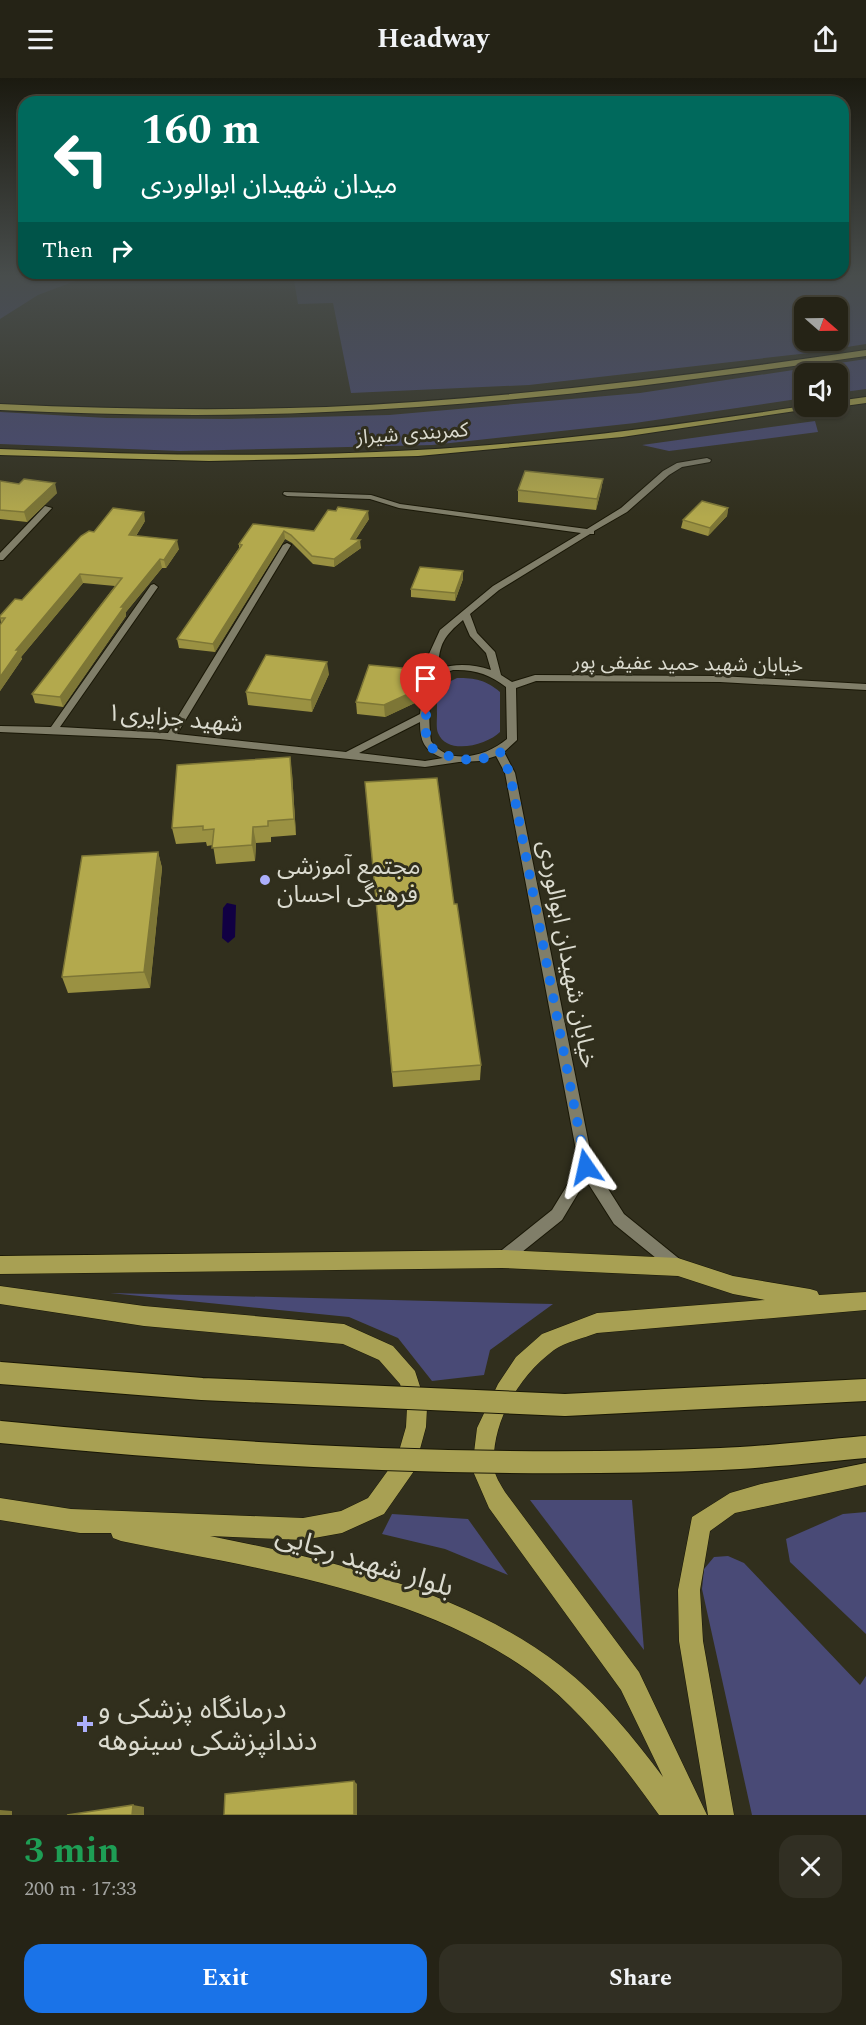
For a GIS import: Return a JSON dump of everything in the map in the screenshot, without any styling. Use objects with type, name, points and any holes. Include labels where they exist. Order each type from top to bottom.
[{"type":"highway","name":"کمربندی شیراز","points":[[0,406],[161,413],[280,412],[408,406],[579,392],[851,355]]},
{"type":"highway","points":[[848,403],[866,400]]},
{"type":"highway","name":"کمربندی شیراز","points":[[0,452],[198,459],[419,453],[634,432],[794,410]]},
{"type":"main road","points":[[0,1265],[502,1259],[678,1267],[733,1285],[866,1306]]},
{"type":"main road","points":[[0,1295],[144,1316],[344,1334],[386,1353],[408,1378],[417,1408],[416,1427],[406,1463],[376,1506],[342,1521],[303,1529],[72,1520]]},
{"type":"main road","points":[[694,1815],[630,1681],[497,1500],[483,1468],[487,1428],[505,1391],[523,1364],[549,1341],[597,1323],[830,1302],[866,1301]]},
{"type":"main road","points":[[0,1373],[214,1389],[565,1405],[866,1390]]},
{"type":"main road","points":[[0,1432],[319,1455],[455,1460],[596,1462],[724,1458],[866,1448]]},
{"type":"main road","points":[[722,1815],[691,1641],[688,1590],[700,1525],[730,1504],[762,1495],[866,1474]]},
{"type":"main road","name":"بلوار شهید رجایی","points":[[0,1509],[72,1520],[278,1563],[351,1581],[428,1605],[485,1632],[536,1662],[599,1717],[649,1778],[675,1815]]},
{"type":"street","points":[[433,676],[452,668],[477,667],[497,674],[511,686],[512,740],[500,752],[479,760],[457,759],[435,751],[426,741],[426,688],[433,676],[434,654],[444,632],[519,573],[591,532],[624,510],[666,473],[680,465],[707,460]]},
{"type":"street","points":[[287,494],[371,497],[399,506],[591,532]]},
{"type":"street","points":[[0,558],[48,508]]},
{"type":"street","points":[[0,544],[12,545]]},
{"type":"street","points":[[170,738],[287,545]]},
{"type":"street","points":[[54,729],[154,587]]},
{"type":"street","points":[[465,614],[473,634],[490,652],[497,674]]},
{"type":"street","name":"خیابان شهید حمید عفیفی پور","points":[[511,686],[534,678],[720,679],[866,687]]},
{"type":"street","name":"شهید جزایری۱","points":[[346,755],[426,715]]},
{"type":"street","name":"شهید جزایری۱","points":[[0,729],[54,729],[170,738],[425,764],[457,759]]},
{"type":"street","name":"خیابان شهیدان ابوالوردی","points":[[500,752],[510,774],[586,1167],[619,1218],[678,1267]]},
{"type":"street","points":[[502,1259],[557,1215],[586,1167]]},
{"type":"shaded area","points":[[343,355],[791,355],[529,385],[351,393]]},
{"type":"shaded area","points":[[866,359],[866,389],[848,391],[848,363],[839,363]]},
{"type":"shaded area","points":[[794,370],[794,399],[635,423],[432,445],[180,451],[0,444],[0,412],[107,418],[231,419],[389,415],[640,393]]},
{"type":"shaded area","points":[[815,421],[818,432],[669,451],[642,445]]},
{"type":"shaded area","points":[[457,678],[480,680],[500,692],[500,732],[494,737],[477,744],[458,746],[443,740],[438,733],[438,696],[445,685]]},
{"type":"shaded area","points":[[227,903],[236,905],[235,937],[228,943],[222,938],[223,908]]},
{"type":"shaded area","points":[[110,1293],[553,1304],[490,1350],[484,1375],[432,1381],[398,1338],[349,1317]]},
{"type":"shaded area","points":[[530,1500],[632,1500],[644,1650]]},
{"type":"shaded area","points":[[866,1512],[866,1634],[790,1562],[786,1539],[843,1514]]},
{"type":"shaded area","points":[[392,1514],[468,1519],[508,1575],[445,1549],[382,1534]]},
{"type":"shaded area","points":[[728,1556],[744,1563],[860,1685],[866,1676],[866,1815],[752,1815],[702,1589],[704,1569],[714,1557]]},
{"type":"building","points":[[525,471],[603,479],[597,499],[518,490]]},
{"type":"building","points":[[24,479],[55,483],[24,512],[0,510],[0,481],[19,484]]},
{"type":"building","points":[[702,501],[728,508],[710,528],[683,520]]},
{"type":"building","points":[[338,507],[368,511],[351,539],[360,540],[334,559],[312,556],[284,531],[213,644],[177,639],[242,545],[239,544],[253,524],[314,531],[328,510],[336,511]]},
{"type":"building","points":[[113,508],[144,512],[129,535],[177,540],[164,560],[160,559],[121,607],[124,607],[60,697],[32,694],[122,578],[80,574],[16,650],[19,650],[0,677],[0,625],[5,618],[0,618],[0,616],[15,599],[22,600],[81,536],[89,531],[94,532]]},
{"type":"building","points":[[420,567],[463,571],[455,593],[411,589]]},
{"type":"building","points":[[266,655],[327,662],[311,700],[246,692]]},
{"type":"building","points":[[369,665],[423,670],[419,689],[384,705],[356,702]]},
{"type":"building","points":[[290,757],[294,819],[268,821],[268,826],[253,827],[252,845],[212,848],[214,829],[203,830],[203,826],[172,828],[177,765]]},
{"type":"building","points":[[437,778],[454,904],[457,904],[481,1065],[392,1072],[365,782]]},
{"type":"building","points":[[158,852],[144,972],[62,977],[82,856]]},
{"type":"building","points":[[354,1781],[354,1815],[224,1815],[225,1794]]},
{"type":"building","points":[[133,1805],[132,1815],[67,1815]]},
{"type":"place","name":"مجتمع آموزشی فرهنگی احسان","points":[[265,880]]},
{"type":"place","name":"درمانگاه پزشکی و دندانپزشکی سینوهه","points":[[85,1724]]},
{"type":"route","points":[[426,715],[426,741],[435,751],[457,759],[479,760],[500,752],[510,774],[586,1167]]}]
